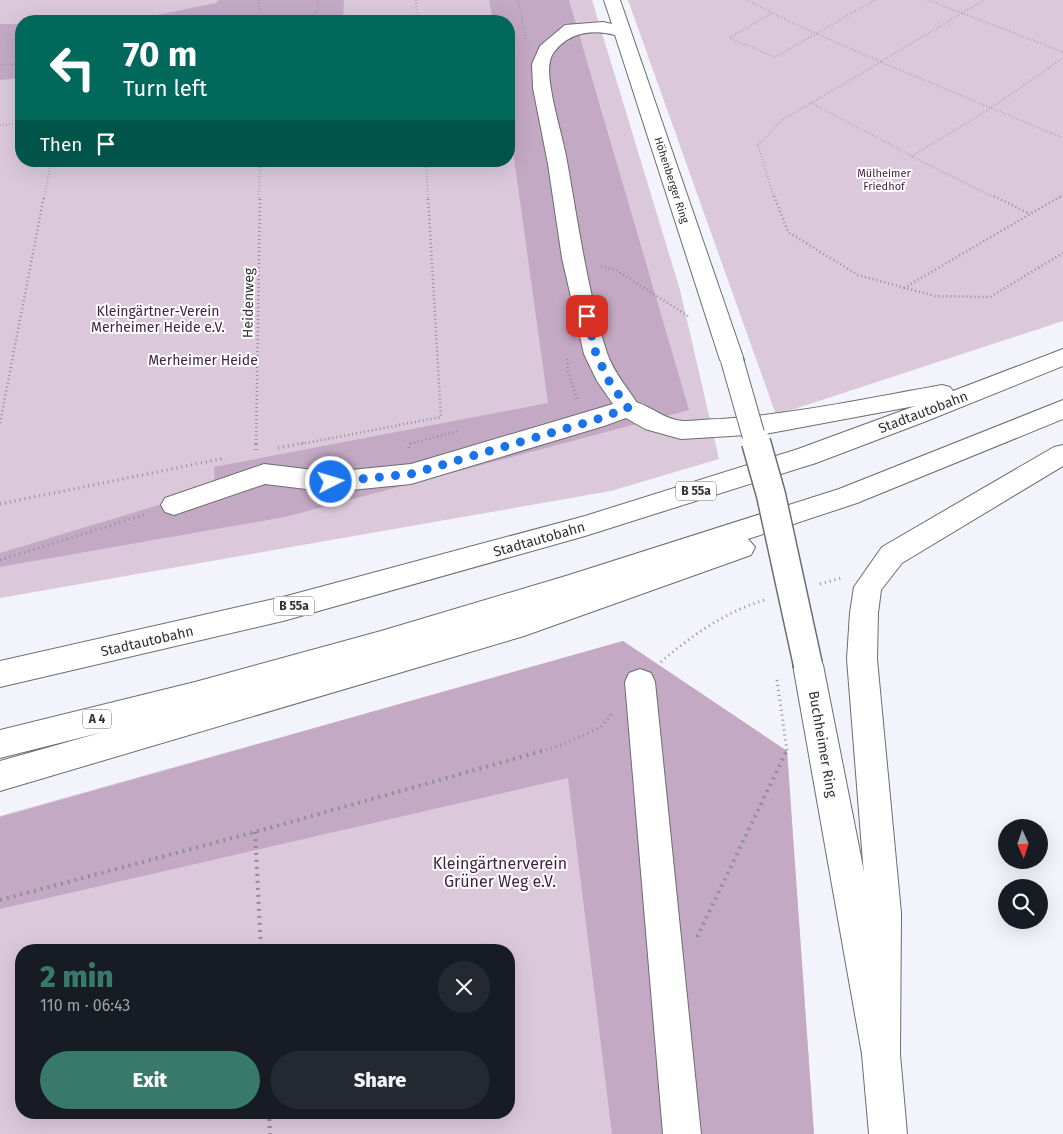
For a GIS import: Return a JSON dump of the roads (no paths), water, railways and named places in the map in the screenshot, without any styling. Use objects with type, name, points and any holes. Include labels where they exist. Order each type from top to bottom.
[{"type":"main road","name":"Höhenberger Ring","points":[[612,0],[732,360]]},
{"type":"main road","points":[[623,32],[603,27],[571,29],[546,50],[541,64],[542,88],[558,164],[573,258],[596,354],[609,381],[628,408],[654,423],[681,430],[756,426],[995,384]]},
{"type":"main road","name":"Stadtautobahn","points":[[0,674],[283,610],[585,526],[807,456],[916,416],[1063,357]]},
{"type":"main road","name":"Buchheimer Ring","points":[[732,360],[771,494],[808,665],[881,1054],[888,1134]]},
{"type":"main road","points":[[174,506],[260,463],[331,482],[411,474],[595,420],[628,408]]},
{"type":"main road","points":[[0,776],[524,624],[694,565],[815,518],[848,496],[1063,409]]},
{"type":"main road","points":[[881,1054],[884,913],[862,659],[864,613],[868,587],[892,555],[1063,454]]},
{"type":"main road","name":"A 4","points":[[0,744],[195,695],[381,643],[848,496]]},
{"type":"main road","points":[[640,682],[682,1134]]},
{"type":"park label","name":"Mülheimer Friedhof","points":[[884,179]]},
{"type":"park label","name":"Kleingärtner-Verein Merheimer Heide e.V.","points":[[158,320]]},
{"type":"park label","name":"Merheimer Heide","points":[[203,360]]},
{"type":"park label","name":"Kleingärtnerverein Grüner Weg e.V.","points":[[500,872]]}]
